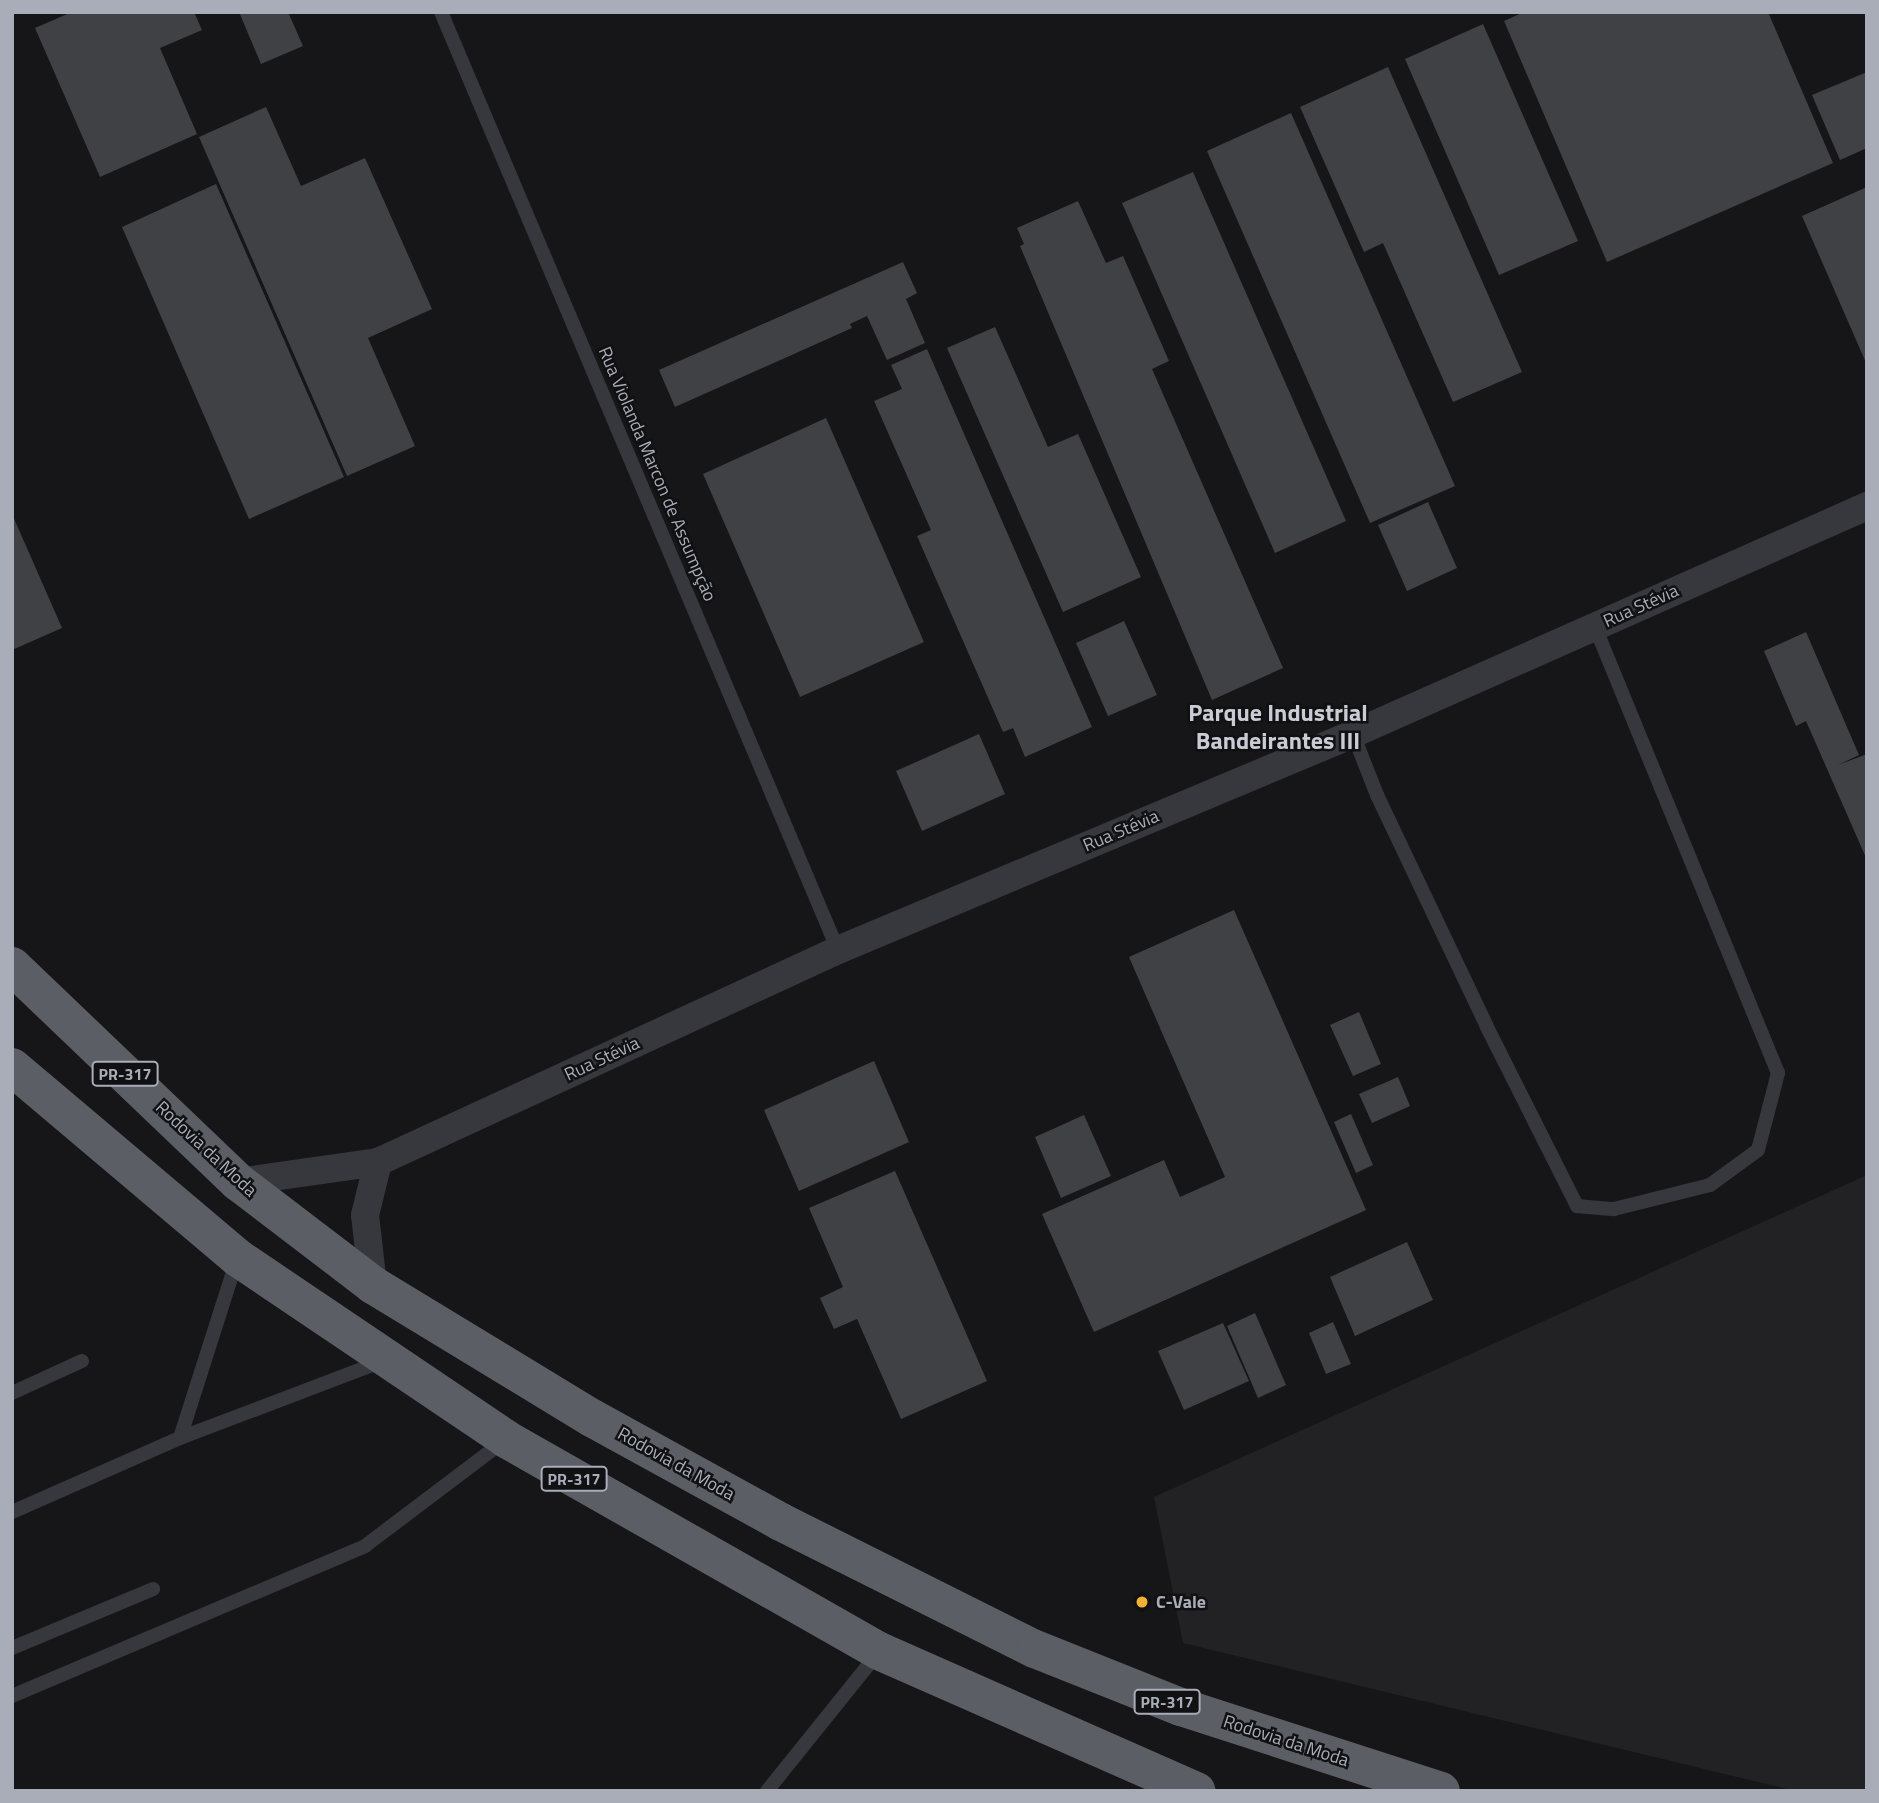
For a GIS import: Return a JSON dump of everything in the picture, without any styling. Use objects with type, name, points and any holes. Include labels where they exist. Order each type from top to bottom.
[{"type":"highway","name":"Rodovia da Moda","points":[[12,966],[238,1182],[373,1285],[592,1418],[722,1489],[1035,1649],[1181,1707],[1441,1791]]},
{"type":"highway","name":"PR-317","points":[[12,1066],[238,1258],[506,1439],[879,1651],[1187,1789]]},
{"type":"street","name":"Rua Stévia","points":[[238,1182],[378,1162],[838,950],[1353,734],[1867,506]]},
{"type":"street","points":[[373,1285],[365,1215],[378,1162]]},
{"type":"lane","name":"Rua Violanda Marcon de Assumpção","points":[[441,12],[838,950]]},
{"type":"lane","points":[[1353,734],[1377,795],[1480,1013],[1577,1206],[1614,1209],[1710,1185],[1758,1150],[1778,1073],[1595,626]]},
{"type":"lane","points":[[180,1438],[238,1258]]},
{"type":"lane","points":[[12,1393],[82,1360]]},
{"type":"lane","points":[[12,1512],[180,1438],[386,1360]]},
{"type":"lane","points":[[12,1696],[365,1545],[506,1439]]},
{"type":"lane","points":[[12,1648],[153,1589]]},
{"type":"lane","points":[[767,1791],[879,1651]]},
{"type":"shaded area","points":[[1867,1175],[1867,1791],[1795,1791],[1183,1643],[1154,1497]]},
{"type":"building","points":[[72,12],[194,12],[202,30],[160,48],[197,134],[100,177],[35,28]]},
{"type":"building","points":[[239,12],[288,12],[303,46],[261,64]]},
{"type":"building","points":[[1524,12],[1768,12],[1833,163],[1607,262],[1504,21]]},
{"type":"building","points":[[1483,24],[1578,241],[1499,275],[1405,59]]},
{"type":"building","points":[[1388,67],[1522,372],[1453,402],[1383,243],[1364,252],[1300,107]]},
{"type":"building","points":[[1867,72],[1867,148],[1840,160],[1812,95]]},
{"type":"building","points":[[266,107],[301,186],[365,158],[432,309],[368,338],[415,446],[347,476],[199,137]]},
{"type":"building","points":[[1291,113],[1455,486],[1370,523],[1207,151]]},
{"type":"building","points":[[1193,172],[1346,521],[1275,553],[1122,203]]},
{"type":"building","points":[[216,184],[344,477],[249,519],[122,227]]},
{"type":"building","points":[[1867,187],[1867,365],[1802,216]]},
{"type":"building","points":[[1078,201],[1106,263],[1123,256],[1169,361],[1152,369],[1283,668],[1212,700],[1020,246],[1024,244],[1017,228]]},
{"type":"building","points":[[903,262],[917,293],[906,299],[925,343],[887,360],[867,316],[850,324],[852,328],[675,407],[659,370]]},
{"type":"building","points":[[995,327],[1048,447],[1078,434],[1141,577],[1063,612],[947,348]]},
{"type":"building","points":[[927,349],[1092,727],[1025,757],[1013,728],[1003,732],[917,536],[931,530],[874,401],[902,389],[891,365]]},
{"type":"building","points":[[826,418],[924,642],[800,697],[703,474]]},
{"type":"building","points":[[1428,502],[1457,568],[1407,591],[1378,525]]},
{"type":"building","points":[[12,514],[62,628],[12,650]]},
{"type":"building","points":[[1124,621],[1157,695],[1108,716],[1076,643]]},
{"type":"building","points":[[1806,632],[1859,755],[1838,765],[1867,754],[1867,860],[1806,721],[1796,726],[1764,651]]},
{"type":"building","points":[[979,734],[1005,794],[922,831],[896,771]]},
{"type":"building","points":[[1234,910],[1366,1210],[1094,1332],[1042,1214],[1164,1160],[1180,1197],[1225,1177],[1129,957]]},
{"type":"building","points":[[1359,1012],[1381,1064],[1353,1076],[1330,1025]]},
{"type":"building","points":[[874,1061],[909,1142],[799,1191],[764,1110]]},
{"type":"building","points":[[1398,1077],[1410,1106],[1372,1123],[1359,1094]]},
{"type":"building","points":[[1351,1114],[1373,1165],[1356,1173],[1334,1122]]},
{"type":"building","points":[[1084,1115],[1111,1176],[1061,1198],[1035,1137]]},
{"type":"building","points":[[895,1171],[987,1381],[901,1419],[857,1319],[834,1329],[820,1298],[843,1287],[809,1208]]},
{"type":"building","points":[[1407,1242],[1433,1300],[1355,1336],[1330,1277]]},
{"type":"building","points":[[1255,1313],[1286,1385],[1258,1398],[1227,1326]]},
{"type":"building","points":[[1333,1322],[1351,1364],[1326,1374],[1309,1333]]},
{"type":"building","points":[[1223,1323],[1249,1381],[1184,1410],[1158,1351]]},
{"type":"place","name":"C-Vale","points":[[1142,1602]]},
{"type":"district","name":"Parque Industrial Bandeirantes III","points":[[1278,727]]}]
